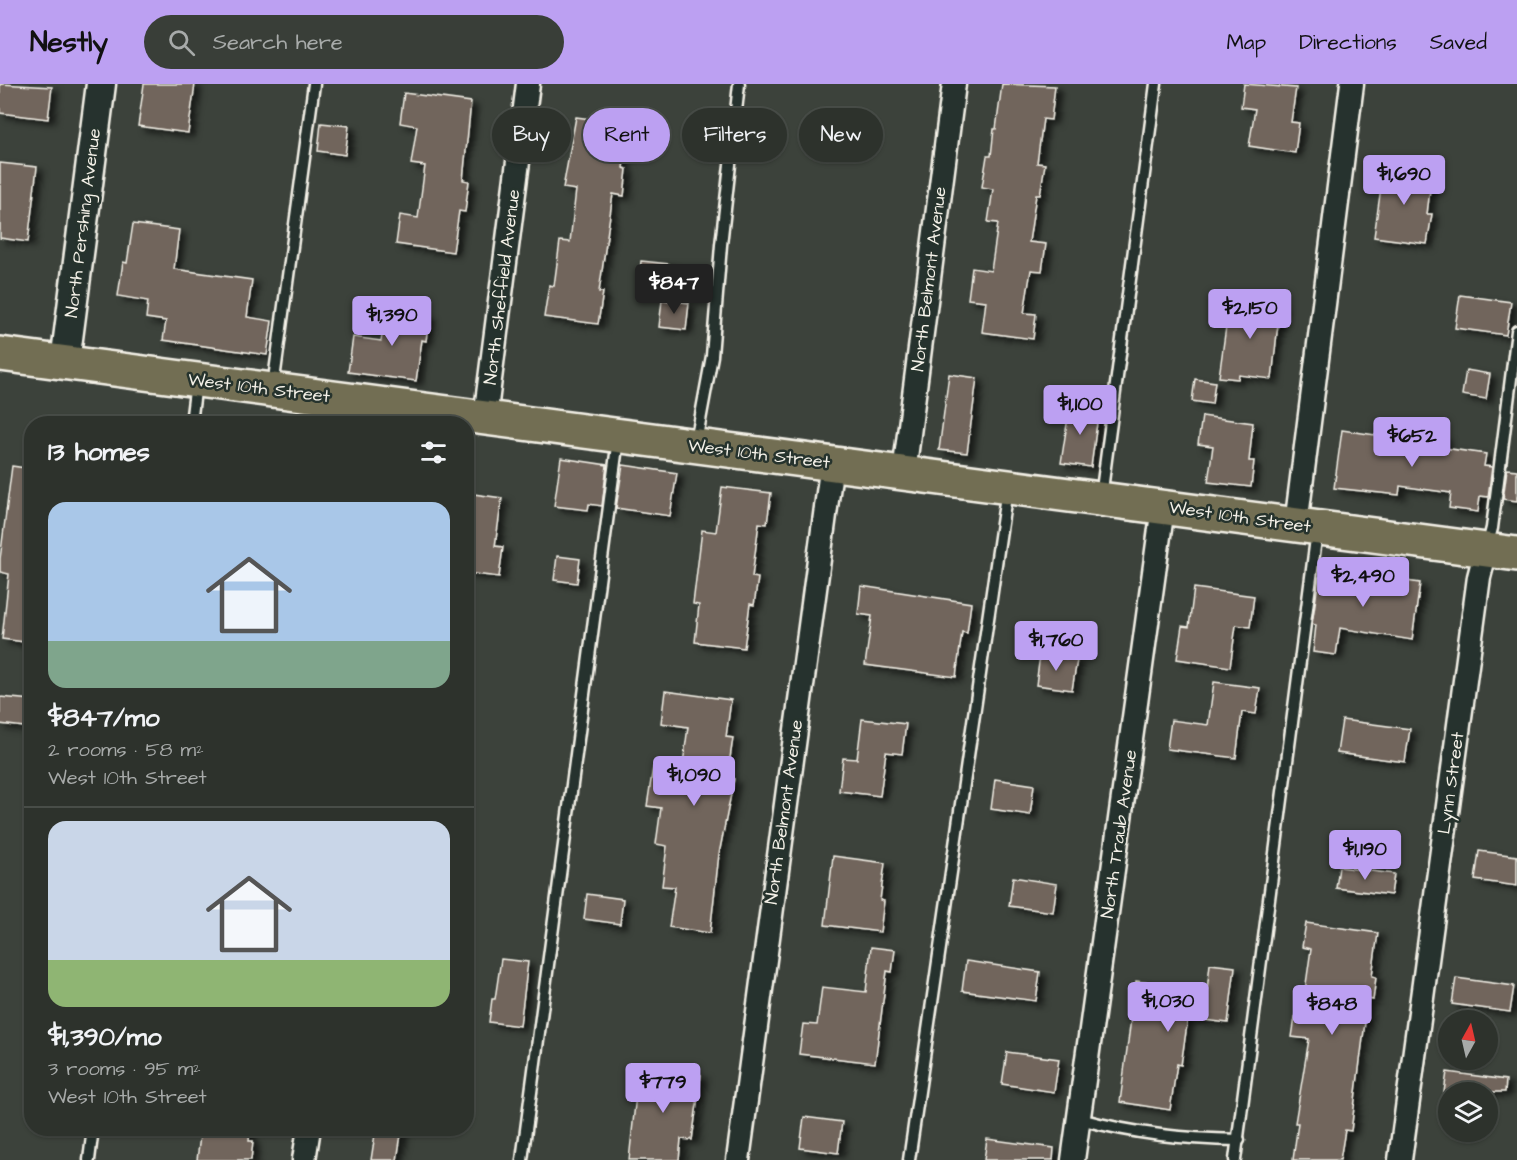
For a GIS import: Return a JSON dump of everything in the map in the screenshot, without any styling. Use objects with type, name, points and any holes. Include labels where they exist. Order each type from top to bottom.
[{"type":"main road","name":"West 10th Street","points":[[0,354],[273,390],[405,415],[432,416]]},
{"type":"main road","name":"West 10th Street","points":[[474,418],[1501,552]]},
{"type":"street","name":"North Pershing Avenue","points":[[65,362],[101,84]]},
{"type":"street","name":"North Sheffield Avenue","points":[[486,418],[528,84]]},
{"type":"street","name":"North Belmont Avenue","points":[[904,473],[954,84]]},
{"type":"street","points":[[1306,526],[1352,84]]},
{"type":"street","name":"North Belmont Avenue","points":[[738,1160],[831,464]]},
{"type":"street","name":"North Traub Avenue","points":[[1074,1160],[1163,507]]},
{"type":"street","name":"Lynn Street","points":[[1400,1160],[1477,589],[1501,552]]},
{"type":"street","points":[[304,1160],[308,1136]]},
{"type":"lane","points":[[273,390],[314,84]]},
{"type":"lane","points":[[695,446],[712,356],[721,245],[739,84]]},
{"type":"lane","points":[[1100,499],[1156,84]]},
{"type":"lane","points":[[1501,552],[1492,528],[1517,331]]},
{"type":"lane","points":[[192,416],[197,380]]},
{"type":"lane","points":[[522,1160],[618,435]]},
{"type":"lane","points":[[909,1160],[1007,487]]},
{"type":"lane","points":[[1235,1160],[1306,526]]},
{"type":"lane","points":[[1080,1119],[1127,1132],[1179,1139],[1239,1140]]},
{"type":"lane","points":[[89,1160],[92,1136]]},
{"type":"building","points":[[0,84],[52,87],[48,119],[0,113]]},
{"type":"building","points":[[144,84],[195,84],[188,133],[138,126]]},
{"type":"building","points":[[1002,84],[1055,86],[1051,120],[1043,119],[1037,163],[1045,164],[1040,195],[1036,195],[1029,242],[1046,244],[1042,271],[1031,270],[1024,313],[1036,314],[1033,339],[982,332],[986,301],[968,299],[972,268],[991,271],[998,223],[988,222],[993,189],[982,187],[987,156],[991,156]]},
{"type":"building","points":[[1244,84],[1296,88],[1291,122],[1299,123],[1295,153],[1249,146],[1255,109],[1241,107]]},
{"type":"building","points":[[404,93],[471,102],[463,180],[469,181],[465,212],[459,211],[453,252],[396,244],[400,215],[418,218],[425,166],[411,164],[417,126],[400,123]]},
{"type":"building","points":[[576,117],[583,118],[583,162],[624,162],[623,168],[627,169],[624,196],[613,194],[599,292],[603,292],[598,324],[544,317],[549,285],[554,286],[560,241],[570,242],[576,190],[563,188],[568,162],[571,162],[571,144]]},
{"type":"building","points":[[321,123],[349,126],[345,155],[318,151]]},
{"type":"building","points":[[0,163],[37,167],[28,242],[0,238]]},
{"type":"building","points":[[1384,166],[1432,173],[1427,214],[1432,214],[1427,244],[1374,237]]},
{"type":"building","points":[[133,224],[179,230],[174,269],[252,280],[247,317],[272,321],[267,355],[163,340],[166,321],[146,318],[148,301],[118,296],[123,262],[127,263]]},
{"type":"building","points":[[641,261],[669,264],[666,290],[638,287]]},
{"type":"building","points":[[1460,295],[1511,302],[1506,335],[1455,328]]},
{"type":"building","points":[[1230,298],[1280,305],[1272,379],[1239,375],[1238,379],[1219,377]]},
{"type":"building","points":[[662,300],[689,303],[686,330],[659,327]]},
{"type":"building","points":[[387,308],[429,315],[426,341],[422,340],[416,381],[348,372],[353,337],[381,341]]},
{"type":"building","points":[[1466,370],[1490,374],[1486,399],[1462,395]]},
{"type":"building","points":[[949,374],[977,378],[967,453],[939,450]]},
{"type":"building","points":[[1195,379],[1215,382],[1212,404],[1192,401]]},
{"type":"building","points":[[1070,404],[1099,408],[1091,467],[1061,463]]},
{"type":"building","points":[[1202,416],[1253,423],[1249,461],[1254,461],[1251,487],[1208,482],[1213,446],[1198,444]]},
{"type":"building","points":[[1342,430],[1415,441],[1416,433],[1445,438],[1444,448],[1486,454],[1484,466],[1492,467],[1488,497],[1480,496],[1478,512],[1449,508],[1451,493],[1400,486],[1399,495],[1334,488]]},
{"type":"building","points":[[561,458],[607,465],[602,506],[589,504],[588,510],[554,506]]},
{"type":"building","points":[[623,465],[677,473],[670,516],[616,508]]},
{"type":"building","points":[[12,466],[24,468],[24,642],[2,639],[9,574],[0,572]]},
{"type":"building","points":[[1507,469],[1517,470],[1517,501],[1503,499]]},
{"type":"building","points":[[722,487],[771,493],[767,524],[759,523],[752,577],[758,578],[754,605],[750,604],[744,648],[695,642],[699,605],[693,604],[702,530],[716,532]]},
{"type":"building","points":[[474,494],[502,498],[495,546],[503,547],[499,577],[474,574]]},
{"type":"building","points":[[557,556],[580,559],[577,583],[554,580]]},
{"type":"building","points":[[1325,570],[1420,583],[1412,640],[1340,628],[1336,655],[1313,652],[1316,625],[1312,624],[1319,577],[1324,577]]},
{"type":"building","points":[[861,586],[971,603],[967,633],[962,632],[956,677],[865,665],[872,616],[858,614]]},
{"type":"building","points":[[1194,588],[1254,596],[1250,627],[1236,625],[1230,667],[1177,659],[1182,626],[1189,627]]},
{"type":"building","points":[[1040,655],[1077,660],[1072,690],[1036,685]]},
{"type":"building","points":[[1214,682],[1260,688],[1256,714],[1242,712],[1236,758],[1167,749],[1171,720],[1208,725]]},
{"type":"building","points":[[665,691],[731,700],[726,737],[733,738],[727,778],[734,779],[719,854],[710,933],[669,927],[675,887],[662,886],[667,846],[656,844],[661,808],[647,806],[653,767],[682,771],[688,727],[661,723]]},
{"type":"building","points":[[0,697],[24,699],[24,727],[0,724]]},
{"type":"building","points":[[862,719],[906,724],[902,754],[886,752],[880,796],[839,791],[843,758],[857,759]]},
{"type":"building","points":[[1342,720],[1410,729],[1405,762],[1337,753]]},
{"type":"building","points":[[995,779],[1034,785],[1030,815],[991,809]]},
{"type":"building","points":[[1479,851],[1517,856],[1517,886],[1475,880]]},
{"type":"building","points":[[833,856],[885,863],[880,900],[884,901],[880,932],[825,925]]},
{"type":"building","points":[[1339,867],[1394,874],[1391,895],[1336,888]]},
{"type":"building","points":[[1013,877],[1057,884],[1053,912],[1009,906]]},
{"type":"building","points":[[587,894],[623,899],[620,924],[584,919]]},
{"type":"building","points":[[1306,923],[1378,933],[1372,976],[1376,977],[1373,1000],[1368,999],[1351,1131],[1345,1130],[1340,1160],[1293,1160],[1298,1123],[1295,1123],[1309,1039],[1292,1037],[1296,1011],[1302,1012],[1311,949],[1302,947]]},
{"type":"building","points":[[871,947],[895,950],[892,972],[887,971],[875,1063],[799,1054],[803,1024],[817,1025],[822,987],[866,992]]},
{"type":"building","points":[[501,959],[528,962],[520,1026],[489,1022]]},
{"type":"building","points":[[966,961],[1040,972],[1036,1001],[962,991]]},
{"type":"building","points":[[1210,964],[1235,967],[1228,1023],[1188,1018],[1181,1065],[1177,1064],[1170,1110],[1120,1102],[1136,981],[1207,990]]},
{"type":"building","points":[[1456,978],[1514,986],[1510,1012],[1452,1004]]},
{"type":"building","points":[[1007,1052],[1059,1059],[1054,1092],[1002,1084]]},
{"type":"building","points":[[639,1067],[701,1075],[692,1140],[681,1139],[679,1160],[629,1160]]},
{"type":"building","points":[[1447,1072],[1506,1080],[1505,1092],[1498,1092],[1498,1082],[1446,1082]]},
{"type":"building","points":[[804,1117],[842,1122],[838,1153],[800,1148]]},
{"type":"building","points":[[200,1136],[249,1136],[249,1141],[253,1141],[251,1160],[197,1160]]},
{"type":"building","points":[[375,1136],[401,1136],[397,1160],[371,1160]]},
{"type":"building","points":[[987,1139],[1054,1148],[1053,1160],[984,1160]]}]
